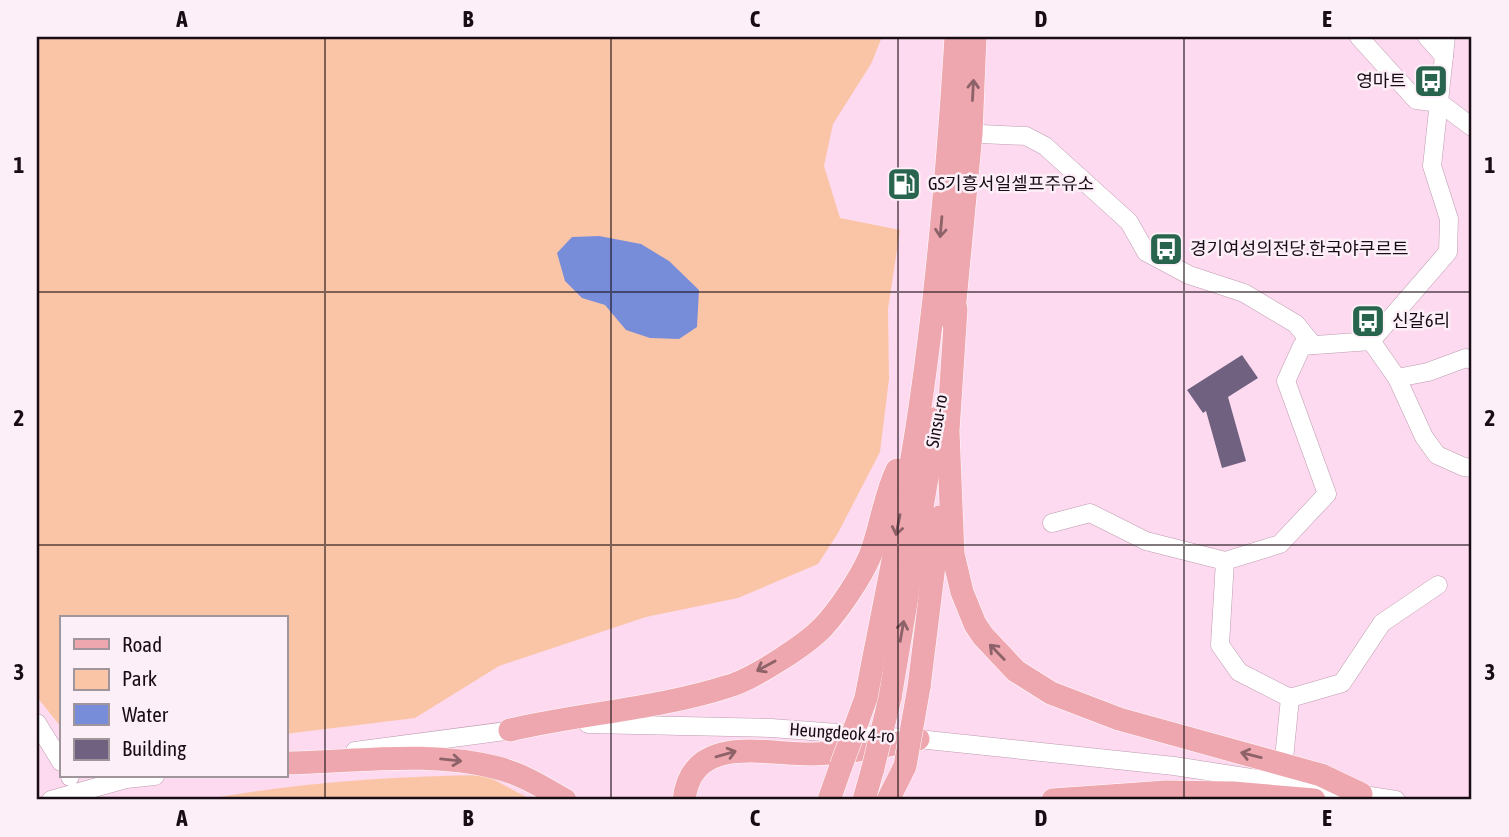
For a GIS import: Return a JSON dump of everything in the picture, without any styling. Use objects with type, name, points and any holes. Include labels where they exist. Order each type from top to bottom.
[{"type":"main road","name":"Sinsu-ro","points":[[843,800],[856,766],[890,698],[956,309],[960,133],[956,37]]},
{"type":"main road","name":"Sinsu-ro","points":[[864,800],[856,766],[916,429],[975,37]]},
{"type":"main road","points":[[888,800],[905,766],[919,688],[935,569],[956,309]]},
{"type":"main road","points":[[509,730],[731,686],[783,657],[823,628],[870,557],[894,477],[916,429]]},
{"type":"main road","points":[[948,431],[956,572],[975,624],[1016,671],[1051,693],[1119,719],[1321,775],[1361,794]]},
{"type":"main road","points":[[684,800],[686,785],[692,775],[698,768],[721,754],[743,750],[811,754],[874,750],[918,738]]},
{"type":"main road","points":[[287,761],[432,757],[465,761],[500,768],[565,800]]},
{"type":"main road","points":[[829,800],[856,766]]},
{"type":"main road","points":[[1053,800],[1166,792],[1233,793],[1315,800],[1361,794]]},
{"type":"street","points":[[1359,37],[1416,100],[1440,103],[1472,127]]},
{"type":"street","points":[[1427,37],[1444,56]]},
{"type":"street","points":[[1052,523],[1090,513],[1146,541],[1225,561],[1279,544],[1327,494],[1286,381],[1302,346],[1371,341],[1448,252],[1450,219],[1432,166],[1446,37]]},
{"type":"street","points":[[960,133],[1026,136],[1045,146],[1129,222],[1146,252],[1189,275],[1244,293],[1296,324],[1313,345]]},
{"type":"street","points":[[1371,341],[1397,378],[1424,437],[1437,454],[1472,468]]},
{"type":"street","points":[[1397,378],[1401,375],[1428,372],[1466,358],[1472,360]]},
{"type":"street","points":[[1225,561],[1220,645],[1240,672],[1290,698],[1342,683],[1382,623],[1438,584]]},
{"type":"street","points":[[1284,759],[1290,698]]},
{"type":"street","points":[[37,723],[60,760]]},
{"type":"street","name":"Heungdeok 4-ro","points":[[287,761],[509,730],[598,723],[697,725],[918,738],[1174,766],[1396,800]]},
{"type":"street","points":[[51,800],[136,778]]},
{"type":"green space","points":[[37,37],[882,37],[871,64],[833,124],[824,166],[840,218],[900,230],[888,309],[889,379],[880,452],[838,533],[818,564],[738,598],[646,617],[499,666],[415,718],[287,734],[287,616],[60,616],[60,726],[37,697]]},
{"type":"green space","points":[[485,775],[532,800],[201,800],[342,781]]},
{"type":"water","points":[[599,236],[641,244],[669,261],[699,290],[697,327],[679,339],[650,338],[626,330],[605,305],[582,298],[565,281],[557,253],[572,237]]},
{"type":"building","points":[[1242,355],[1258,378],[1228,397],[1246,461],[1222,468],[1206,411],[1203,413],[1187,390]]},
{"type":"place","name":"영마트","points":[[1431,81]]},
{"type":"place","name":"GS기흥서일셀프주유소","points":[[904,184]]},
{"type":"place","name":"경기여성의전당.한국야쿠르트","points":[[1166,249]]},
{"type":"place","name":"신갈6리","points":[[1368,321]]}]
